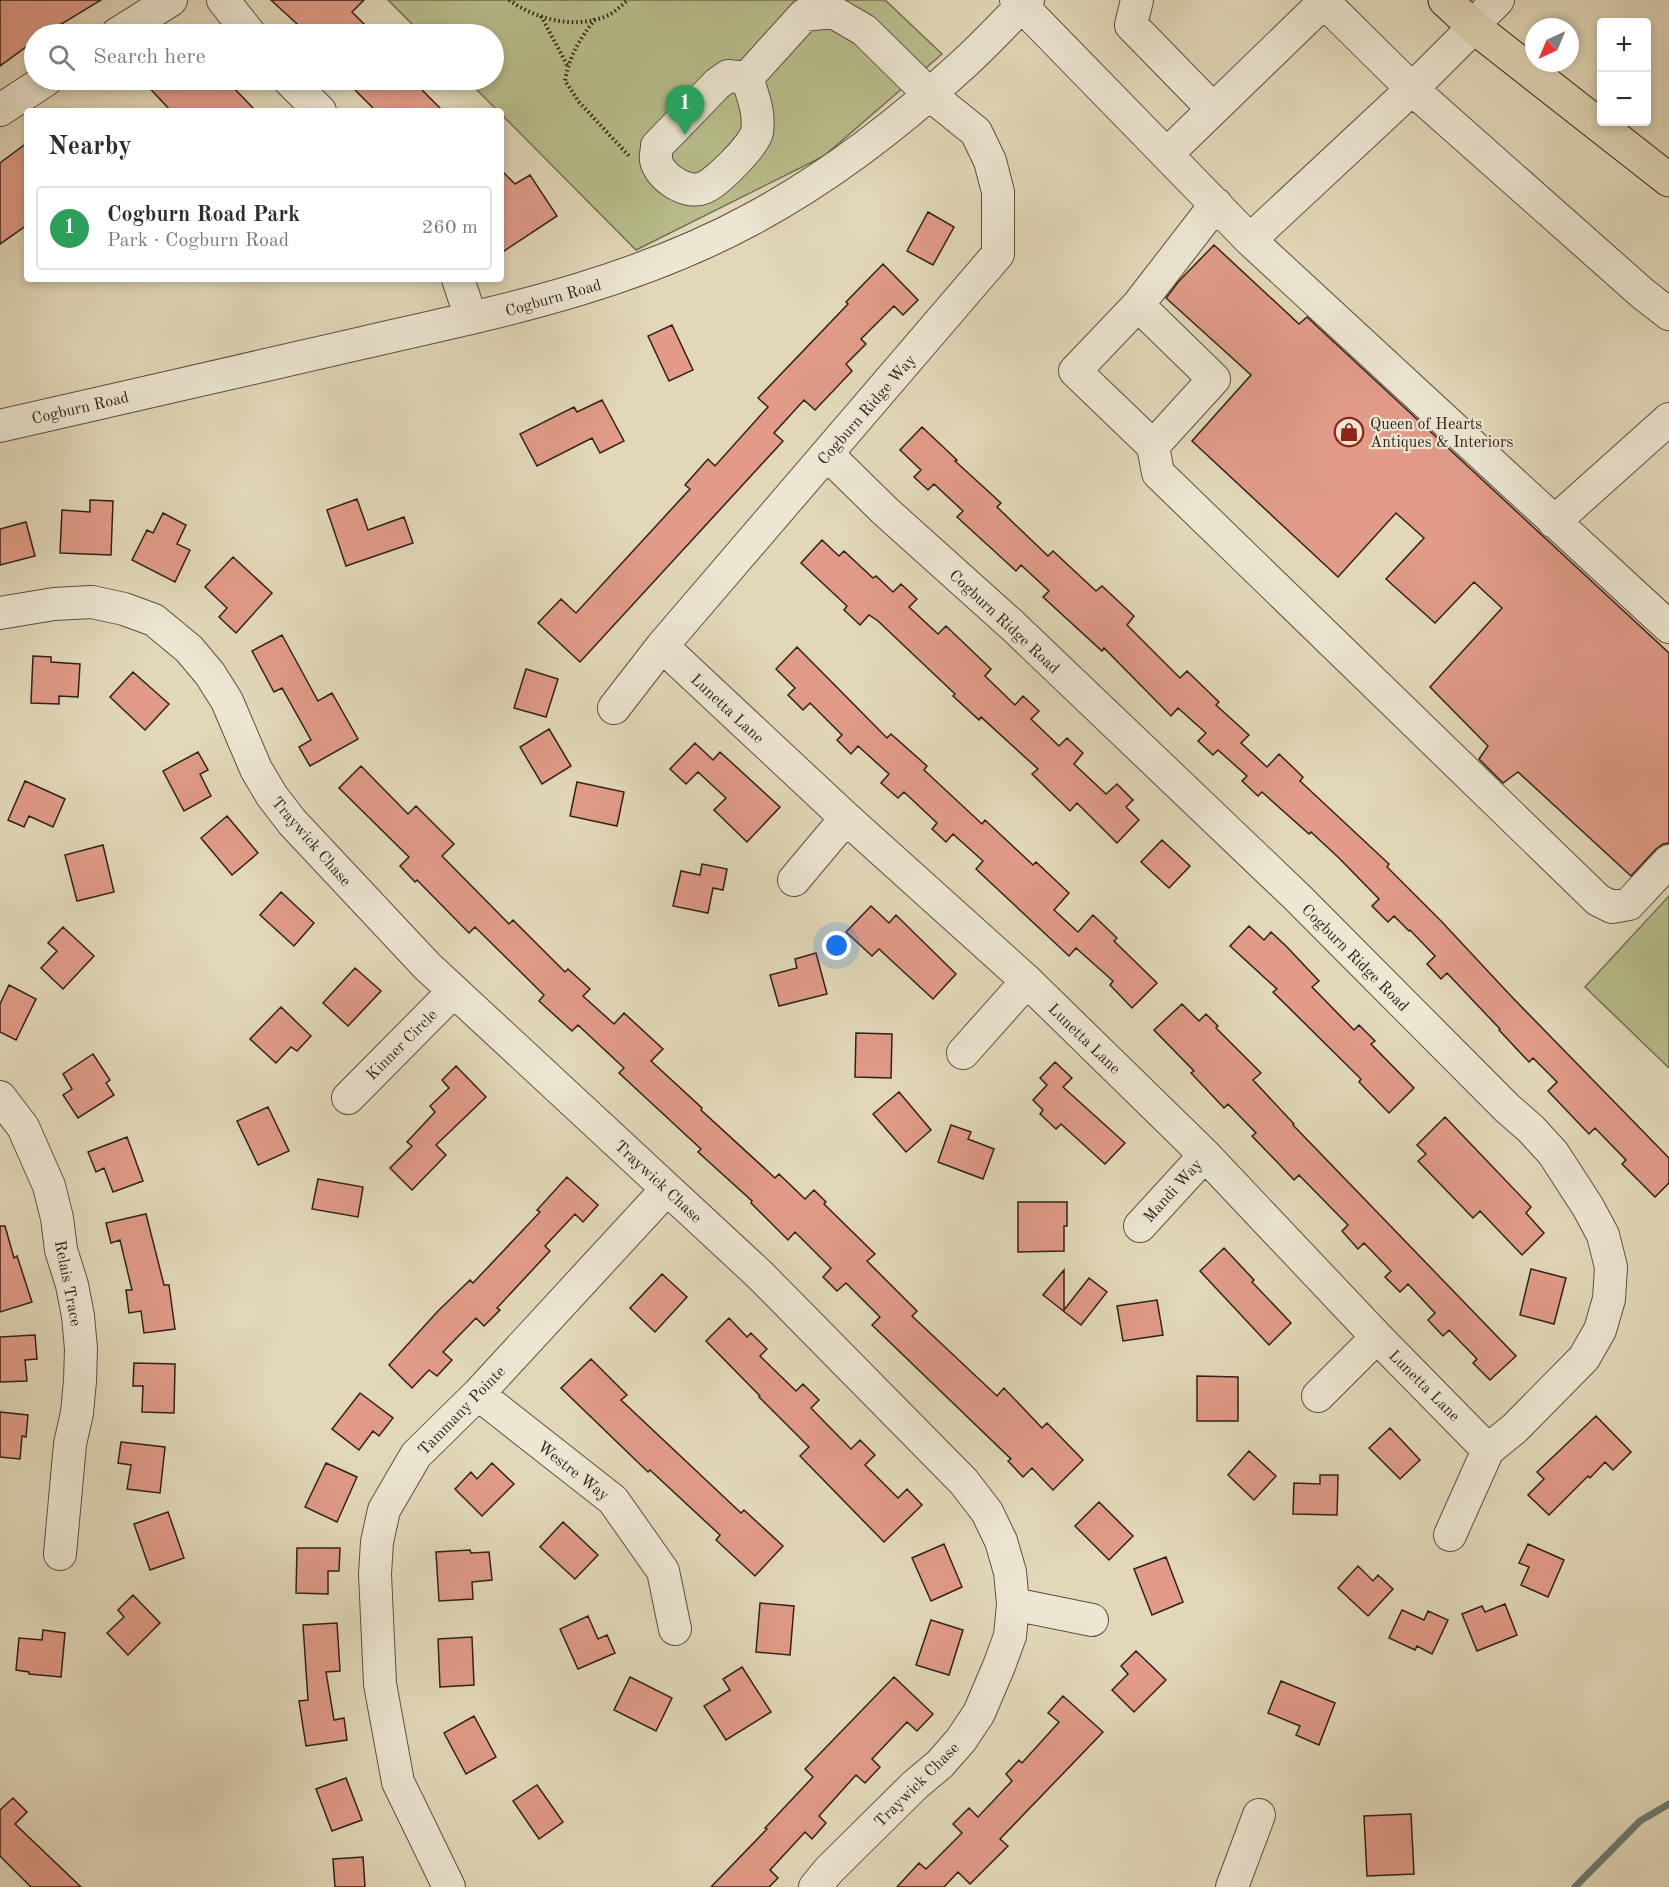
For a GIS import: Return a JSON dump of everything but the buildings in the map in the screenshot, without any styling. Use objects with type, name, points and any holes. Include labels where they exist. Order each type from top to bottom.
[{"type":"main road","points":[[1445,0],[1483,10],[1525,50]]},
{"type":"main road","points":[[1483,10],[1597,125]]},
{"type":"main road","points":[[1547,72],[1597,125]]},
{"type":"main road","points":[[1598,126],[1669,180]]},
{"type":"street","points":[[133,24],[171,0]]},
{"type":"street","points":[[223,0],[242,24]]},
{"type":"street","points":[[1137,0],[1131,26],[1213,109]]},
{"type":"street","points":[[1167,154],[1323,1],[1412,89],[1642,293],[1669,314]]},
{"type":"street","points":[[1022,2],[1250,240],[1669,627]]},
{"type":"street","name":"Cogburn Road","points":[[0,426],[471,318],[604,283],[679,254],[742,224],[822,178],[887,130],[961,67],[1022,2]]},
{"type":"street","points":[[1250,240],[1412,89],[1483,10]]},
{"type":"street","name":"Cogburn Ridge Way","points":[[614,708],[662,646],[998,254],[998,192],[990,161],[976,132],[929,94],[864,30],[833,12],[804,15],[747,78]]},
{"type":"street","points":[[0,110],[31,90]]},
{"type":"street","points":[[299,90],[317,108]]},
{"type":"street","points":[[1215,204],[1137,305],[1075,371],[1153,446],[1158,473],[1598,900],[1612,907],[1629,904],[1669,861]]},
{"type":"street","points":[[460,282],[471,318]]},
{"type":"street","points":[[1137,305],[1214,379],[1153,446]]},
{"type":"street","points":[[1554,522],[1669,419]]},
{"type":"street","name":"Cogburn Ridge Road","points":[[827,454],[1297,897],[1507,1108],[1531,1129],[1572,1179],[1604,1235],[1611,1267],[1609,1299],[1600,1330],[1584,1358],[1515,1428],[1488,1450],[1450,1535]]},
{"type":"street","name":"Traywick Chase","points":[[0,613],[54,604],[92,602],[123,609],[154,620],[189,649],[210,674],[227,701],[256,769],[272,796],[292,822],[427,966],[760,1275],[964,1482],[987,1512],[1001,1541],[1010,1572],[1013,1604],[1010,1636],[979,1713],[961,1740],[940,1764],[915,1785],[829,1870],[815,1887]]},
{"type":"street","name":"Lunetta Lane","points":[[662,646],[846,818],[1027,981],[1205,1155],[1377,1337],[1488,1450]]},
{"type":"street","points":[[794,880],[846,818]]},
{"type":"street","points":[[963,1053],[1027,981]]},
{"type":"street","name":"Kinner Circle","points":[[348,1098],[454,991]]},
{"type":"street","name":"Relais Trace","points":[[0,1097],[23,1127],[49,1186],[57,1218],[61,1250],[72,1285],[78,1316],[81,1349],[80,1381],[70,1444],[60,1554]]},
{"type":"street","name":"Mandi Way","points":[[1140,1226],[1205,1155]]},
{"type":"street","name":"Tammany Pointe","points":[[449,1887],[398,1782],[380,1684],[375,1574],[377,1542],[384,1510],[416,1455],[478,1394],[668,1189]]},
{"type":"street","points":[[1318,1396],[1377,1337]]},
{"type":"street","name":"Westre Way","points":[[478,1394],[613,1500],[663,1571],[675,1629]]},
{"type":"street","points":[[1013,1604],[1092,1620]]},
{"type":"street","points":[[1232,1887],[1259,1815]]},
{"type":"path","points":[[509,0],[526,12],[554,20],[587,22],[610,14],[628,0]]},
{"type":"path","points":[[541,16],[567,65]]},
{"type":"path","points":[[596,19],[576,44],[567,65],[565,81],[579,102],[631,158]]},
{"type":"green space","points":[[388,0],[885,0],[942,54],[824,156],[636,250],[504,117],[504,108],[495,108],[477,90],[504,90],[504,24],[412,24]]},
{"type":"green space","points":[[1669,896],[1669,1068],[1585,987]]},
{"type":"waterway","points":[[1575,1887],[1640,1821],[1669,1804]]},
{"type":"place","name":"Cogburn Road Park","points":[[685,135]]},
{"type":"place","name":"Queen of Hearts Antiques & Interiors","points":[[1349,432]]}]
